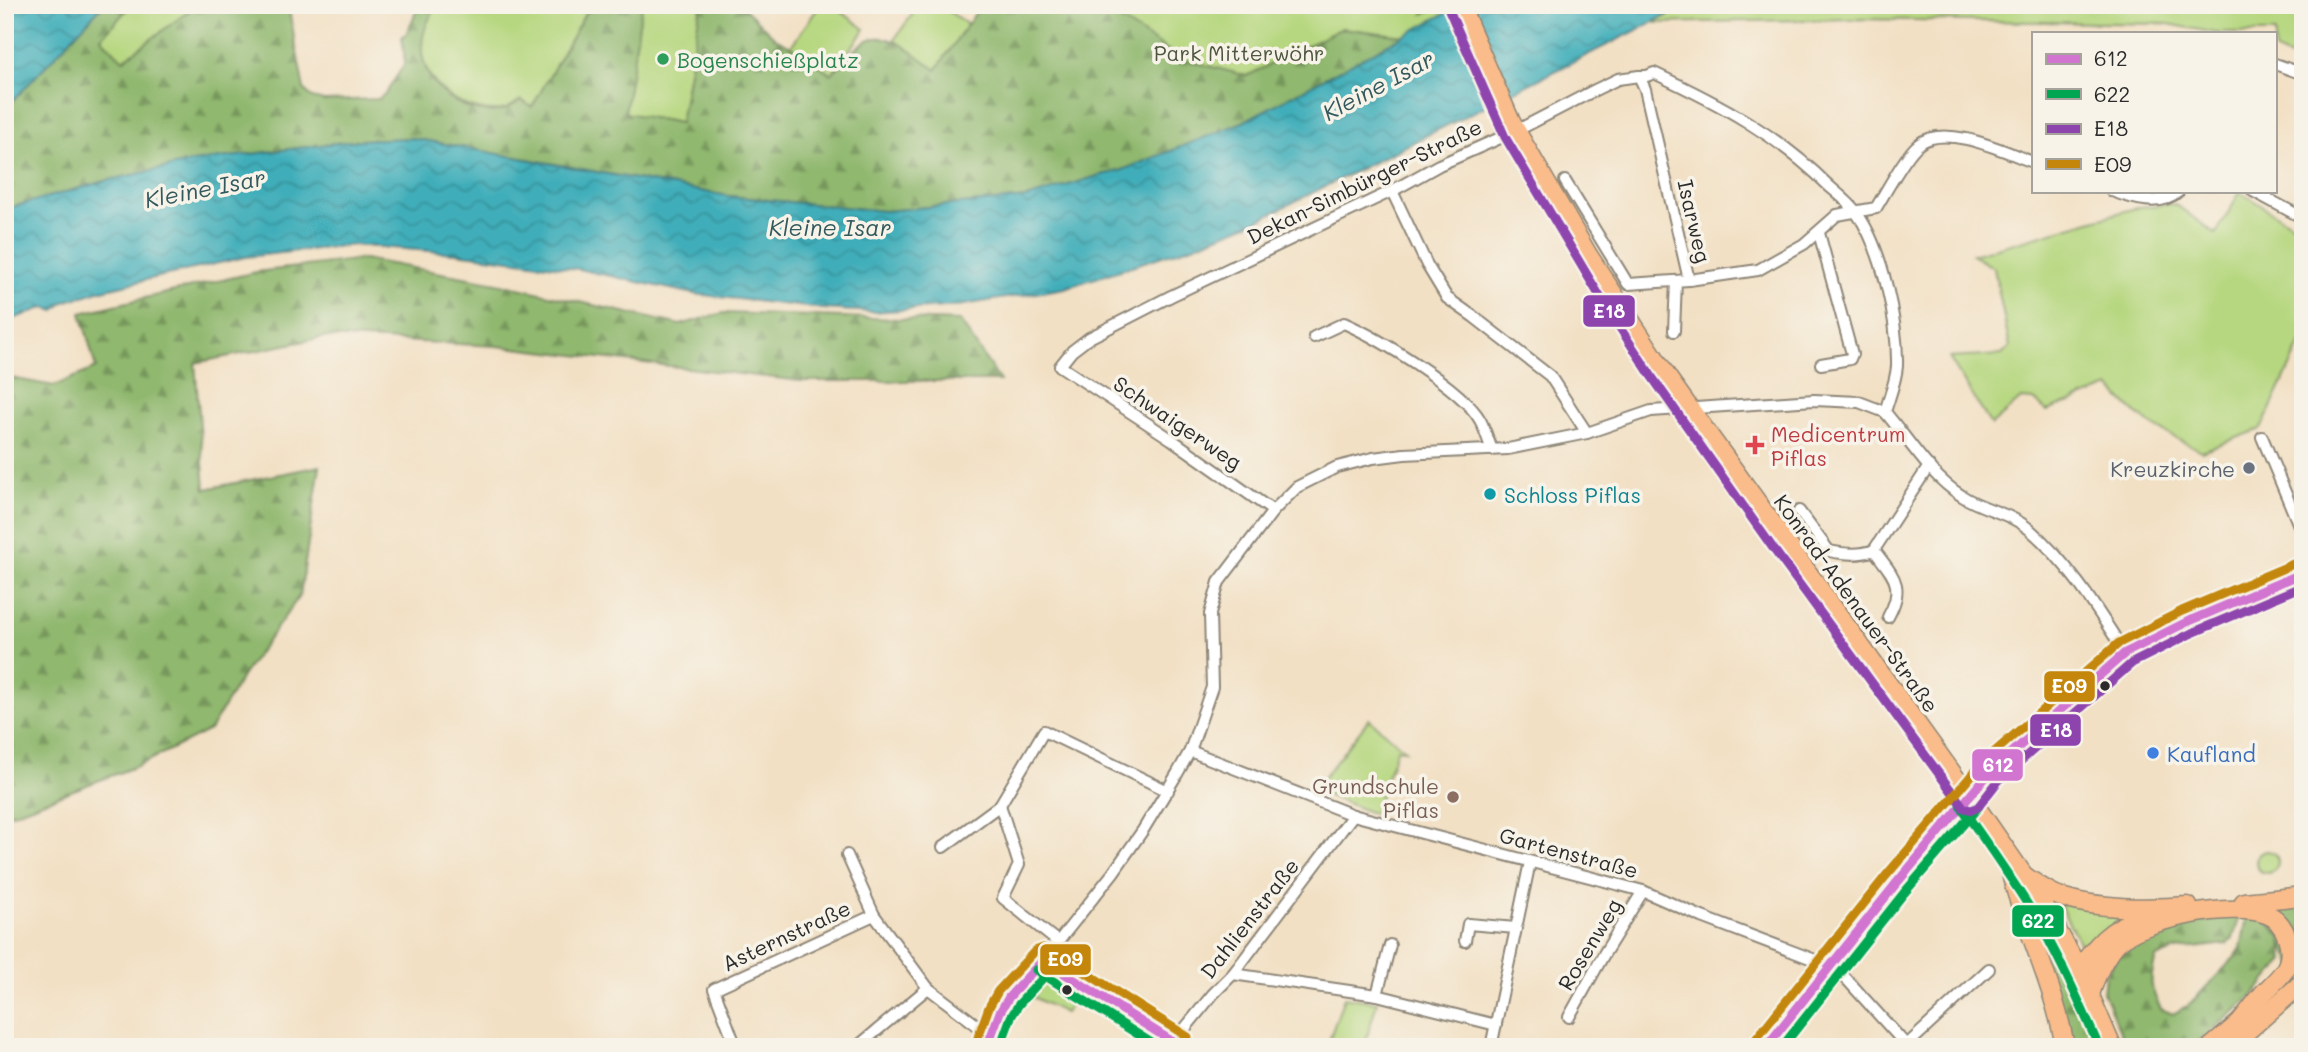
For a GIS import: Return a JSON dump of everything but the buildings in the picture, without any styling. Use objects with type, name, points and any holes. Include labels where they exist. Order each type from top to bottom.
[{"type":"main road","name":"Konrad-Adenauer-Straße","points":[[1460,5],[1513,127],[1587,255],[1689,408],[1970,798],[2040,900],[2079,970],[2112,1047]]},
{"type":"main road","points":[[2005,849],[2015,890],[2051,991],[2065,1047]]},
{"type":"main road","points":[[2023,875],[2060,897],[2085,903],[2175,907],[2303,896]]},
{"type":"main road","points":[[2079,970],[2099,943],[2115,928],[2175,907]]},
{"type":"main road","points":[[2090,995],[2102,965],[2115,945],[2140,928],[2172,918],[2208,912],[2254,910],[2277,920],[2286,934],[2290,953],[2288,966],[2237,1026]]},
{"type":"main road","points":[[2211,1047],[2303,964]]},
{"type":"main road","points":[[2229,1047],[2303,982]]},
{"type":"street","points":[[2276,64],[2303,74]]},
{"type":"street","name":"Dekan-Simbürger-Straße","points":[[1060,366],[1072,351],[1089,338],[1392,191],[1513,127],[1618,79],[1654,73],[1737,116],[1780,142],[1856,211],[1876,250],[1895,332],[1897,369],[1885,412]]},
{"type":"street","name":"Isarweg","points":[[1565,181],[1628,284],[1689,280],[1645,89],[1639,76]]},
{"type":"street","points":[[1689,280],[1758,270],[1804,244],[1837,215],[1876,208],[1918,145],[1933,137],[1975,141],[2032,162]]},
{"type":"street","points":[[1392,191],[1427,265],[1447,299],[1550,376],[1587,433]]},
{"type":"street","points":[[2115,192],[2136,199],[2155,201],[2173,197],[2178,192]]},
{"type":"street","points":[[2255,192],[2303,219]]},
{"type":"street","points":[[1819,233],[1852,354],[1850,359],[1821,364]]},
{"type":"street","points":[[1674,331],[1676,281]]},
{"type":"street","points":[[1314,337],[1344,323],[1366,333],[1432,376],[1472,408],[1481,421],[1492,450]]},
{"type":"street","name":"Schwaigerweg","points":[[1060,366],[1171,439],[1273,512]]},
{"type":"street","points":[[847,855],[874,915],[928,988],[989,1041],[1009,998],[1058,942],[1120,862],[1168,791],[1190,751],[1212,687],[1210,614],[1219,582],[1273,512],[1297,487],[1337,467],[1358,461],[1404,454],[1492,450],[1545,443],[1587,433],[1651,411],[1814,400],[1859,402],[1885,412],[1930,466],[1960,495],[1983,507],[2007,514],[2031,530],[2077,580],[2125,653]]},
{"type":"street","points":[[2262,437],[2303,535]]},
{"type":"street","points":[[1798,510],[1829,551],[1867,553],[1874,550],[1930,466]]},
{"type":"street","points":[[1874,550],[1898,589],[1896,602],[1888,617]]},
{"type":"street","points":[[1766,1047],[1895,885],[1990,772],[2125,653],[2187,622],[2303,573]]},
{"type":"street","points":[[943,847],[1000,805],[1044,731],[1168,791]]},
{"type":"street","name":"Gartenstraße","points":[[1190,751],[1353,815],[1643,891],[1702,917],[1830,966],[1842,974],[1908,1046],[1989,969]]},
{"type":"street","points":[[1000,805],[1019,865],[1003,898],[1058,942]]},
{"type":"street","name":"Dahlienstraße","points":[[1177,1045],[1213,994],[1233,974],[1353,815]]},
{"type":"street","points":[[1491,1047],[1530,862]]},
{"type":"street","name":"Rosenweg","points":[[1569,1017],[1643,891]]},
{"type":"street","name":"Asternstraße","points":[[736,1047],[714,989],[874,915]]},
{"type":"street","points":[[1465,941],[1468,924],[1516,928]]},
{"type":"street","points":[[1377,995],[1390,945]]},
{"type":"street","points":[[1043,960],[1177,1045]]},
{"type":"street","points":[[1233,974],[1377,995],[1496,1025]]},
{"type":"street","points":[[857,1047],[928,988]]},
{"type":"green space","points":[[103,5],[131,5],[101,38],[123,60],[197,5],[288,5],[304,89],[312,98],[324,101],[378,99],[386,93],[405,63],[402,36],[407,33],[419,5],[437,5],[426,25],[422,46],[423,61],[429,75],[449,97],[462,105],[492,112],[506,109],[521,100],[532,107],[590,5],[642,5],[625,113],[680,123],[701,5],[741,5],[775,38],[793,47],[831,74],[859,46],[877,38],[904,46],[936,70],[981,5],[1103,5],[1113,15],[1182,59],[1247,76],[1342,28],[1404,36],[1243,122],[1185,147],[1120,171],[1027,198],[884,211],[728,196],[412,138],[359,140],[198,161],[109,180],[5,209],[5,109]]},
{"type":"green space","points":[[131,5],[197,5],[123,61],[101,38]]},
{"type":"green space","points":[[437,5],[590,5],[532,108],[521,100],[506,109],[493,111],[482,110],[452,99],[432,79],[425,66],[421,39],[425,24]]},
{"type":"green space","name":"Bogenschießplatz","points":[[642,5],[701,5],[680,123],[624,113]]},
{"type":"green space","points":[[820,5],[832,5],[865,29],[831,75],[791,46]]},
{"type":"green space","points":[[919,5],[940,5],[968,25],[936,70],[894,40]]},
{"type":"green space","name":"Park Mitterwöhr","points":[[1103,5],[1426,5],[1423,14],[1446,5],[1461,5],[1404,36],[1342,28],[1236,118]]},
{"type":"green space","points":[[1687,5],[2303,5],[2303,62],[2276,51],[2276,32],[2211,32],[2168,24],[1855,19],[1654,23]]},
{"type":"green space","points":[[2240,192],[2303,231],[2303,339],[2261,429],[2202,451],[2152,425],[2110,387],[2047,411],[2034,400],[2021,399],[1991,425],[1949,358],[2002,355],[2010,347],[1994,268],[1972,255],[2139,207],[2175,204],[2216,234]]},
{"type":"green space","points":[[363,259],[497,283],[680,325],[723,313],[960,321],[1000,381],[801,381],[496,346],[325,337],[195,363],[205,489],[320,466],[300,595],[243,675],[210,730],[137,766],[5,816],[5,377],[54,386],[96,368],[81,313],[256,272]]},
{"type":"green space","points":[[1369,719],[1405,750],[1397,749],[1374,814],[1314,790]]},
{"type":"green space","points":[[2267,851],[2275,854],[2278,862],[2275,870],[2267,873],[2259,870],[2256,862],[2259,854]]},
{"type":"green space","points":[[2027,900],[2058,953],[2100,1047],[2072,1047]]},
{"type":"green space","points":[[2303,900],[2303,959],[2294,967],[2264,905]]},
{"type":"green space","points":[[2058,902],[2136,914],[2085,953]]},
{"type":"green space","points":[[2236,914],[2239,919],[2233,938],[2227,944],[2175,950],[2156,958],[2152,984],[2161,1009],[2173,1014],[2188,1006],[2235,957],[2241,948],[2247,917],[2263,917],[2282,938],[2284,961],[2251,998],[2192,1047],[2127,1047],[2103,992],[2105,976],[2123,944],[2142,932]]},
{"type":"green space","points":[[1045,979],[1075,998],[1065,1013],[1033,997]]},
{"type":"green space","points":[[1344,997],[1377,1002],[1364,1047],[1345,1047],[1329,1041]]},
{"type":"water","points":[[5,5],[103,5],[5,109]]},
{"type":"water","name":"Kleine Isar","points":[[1461,5],[1687,5],[1258,220],[1193,246],[1065,288],[958,306],[873,312],[694,294],[578,269],[456,253],[352,245],[245,257],[102,290],[64,302],[54,311],[45,307],[5,322],[5,209],[109,180],[198,161],[359,140],[412,138],[728,196],[884,211],[1027,198],[1120,171],[1243,122]]},
{"type":"pier","points":[[1454,5],[1472,5],[1513,96],[1494,107],[1450,8]]},
{"type":"transit line","name":"E18","points":[[1449,10],[1505,137],[1605,305],[1652,377],[1775,551],[1964,808],[1972,810],[1978,807],[1999,780],[2132,663],[2192,633],[2303,586]]},
{"type":"transit line","name":"E09","points":[[1756,1039],[1885,877],[1982,763],[2119,643],[2182,611],[2298,562]]},
{"type":"transit line","name":"612","points":[[1766,1047],[1895,885],[1990,772],[2125,653],[2187,622],[2303,573]]},
{"type":"transit line","name":"622","points":[[1960,805],[2041,926],[2099,1047]]},
{"type":"transit line","name":"622","points":[[1782,1047],[1904,893],[1979,806]]},
{"type":"transit line","name":"E09","points":[[976,1043],[998,991],[1035,951],[1043,948],[1188,1037]]},
{"type":"transit line","name":"612","points":[[1043,960],[1181,1047]]},
{"type":"transit line","name":"612","points":[[987,1047],[1000,1012],[1009,997],[1043,960]]},
{"type":"transit line","name":"622","points":[[1000,1047],[1019,1004],[1052,968]]},
{"type":"transit line","name":"622","points":[[1036,970],[1158,1047]]},
{"type":"place","name":"Bogenschießplatz","points":[[663,59]]},
{"type":"place","name":"Medicentrum Piflas","points":[[1755,445]]},
{"type":"place","name":"Kreuzkirche","points":[[2249,468]]},
{"type":"place","name":"Schloss Piflas","points":[[1490,494]]},
{"type":"place","name":"Kaufland","points":[[2153,753]]},
{"type":"place","name":"Grundschule Piflas","points":[[1453,797]]}]
